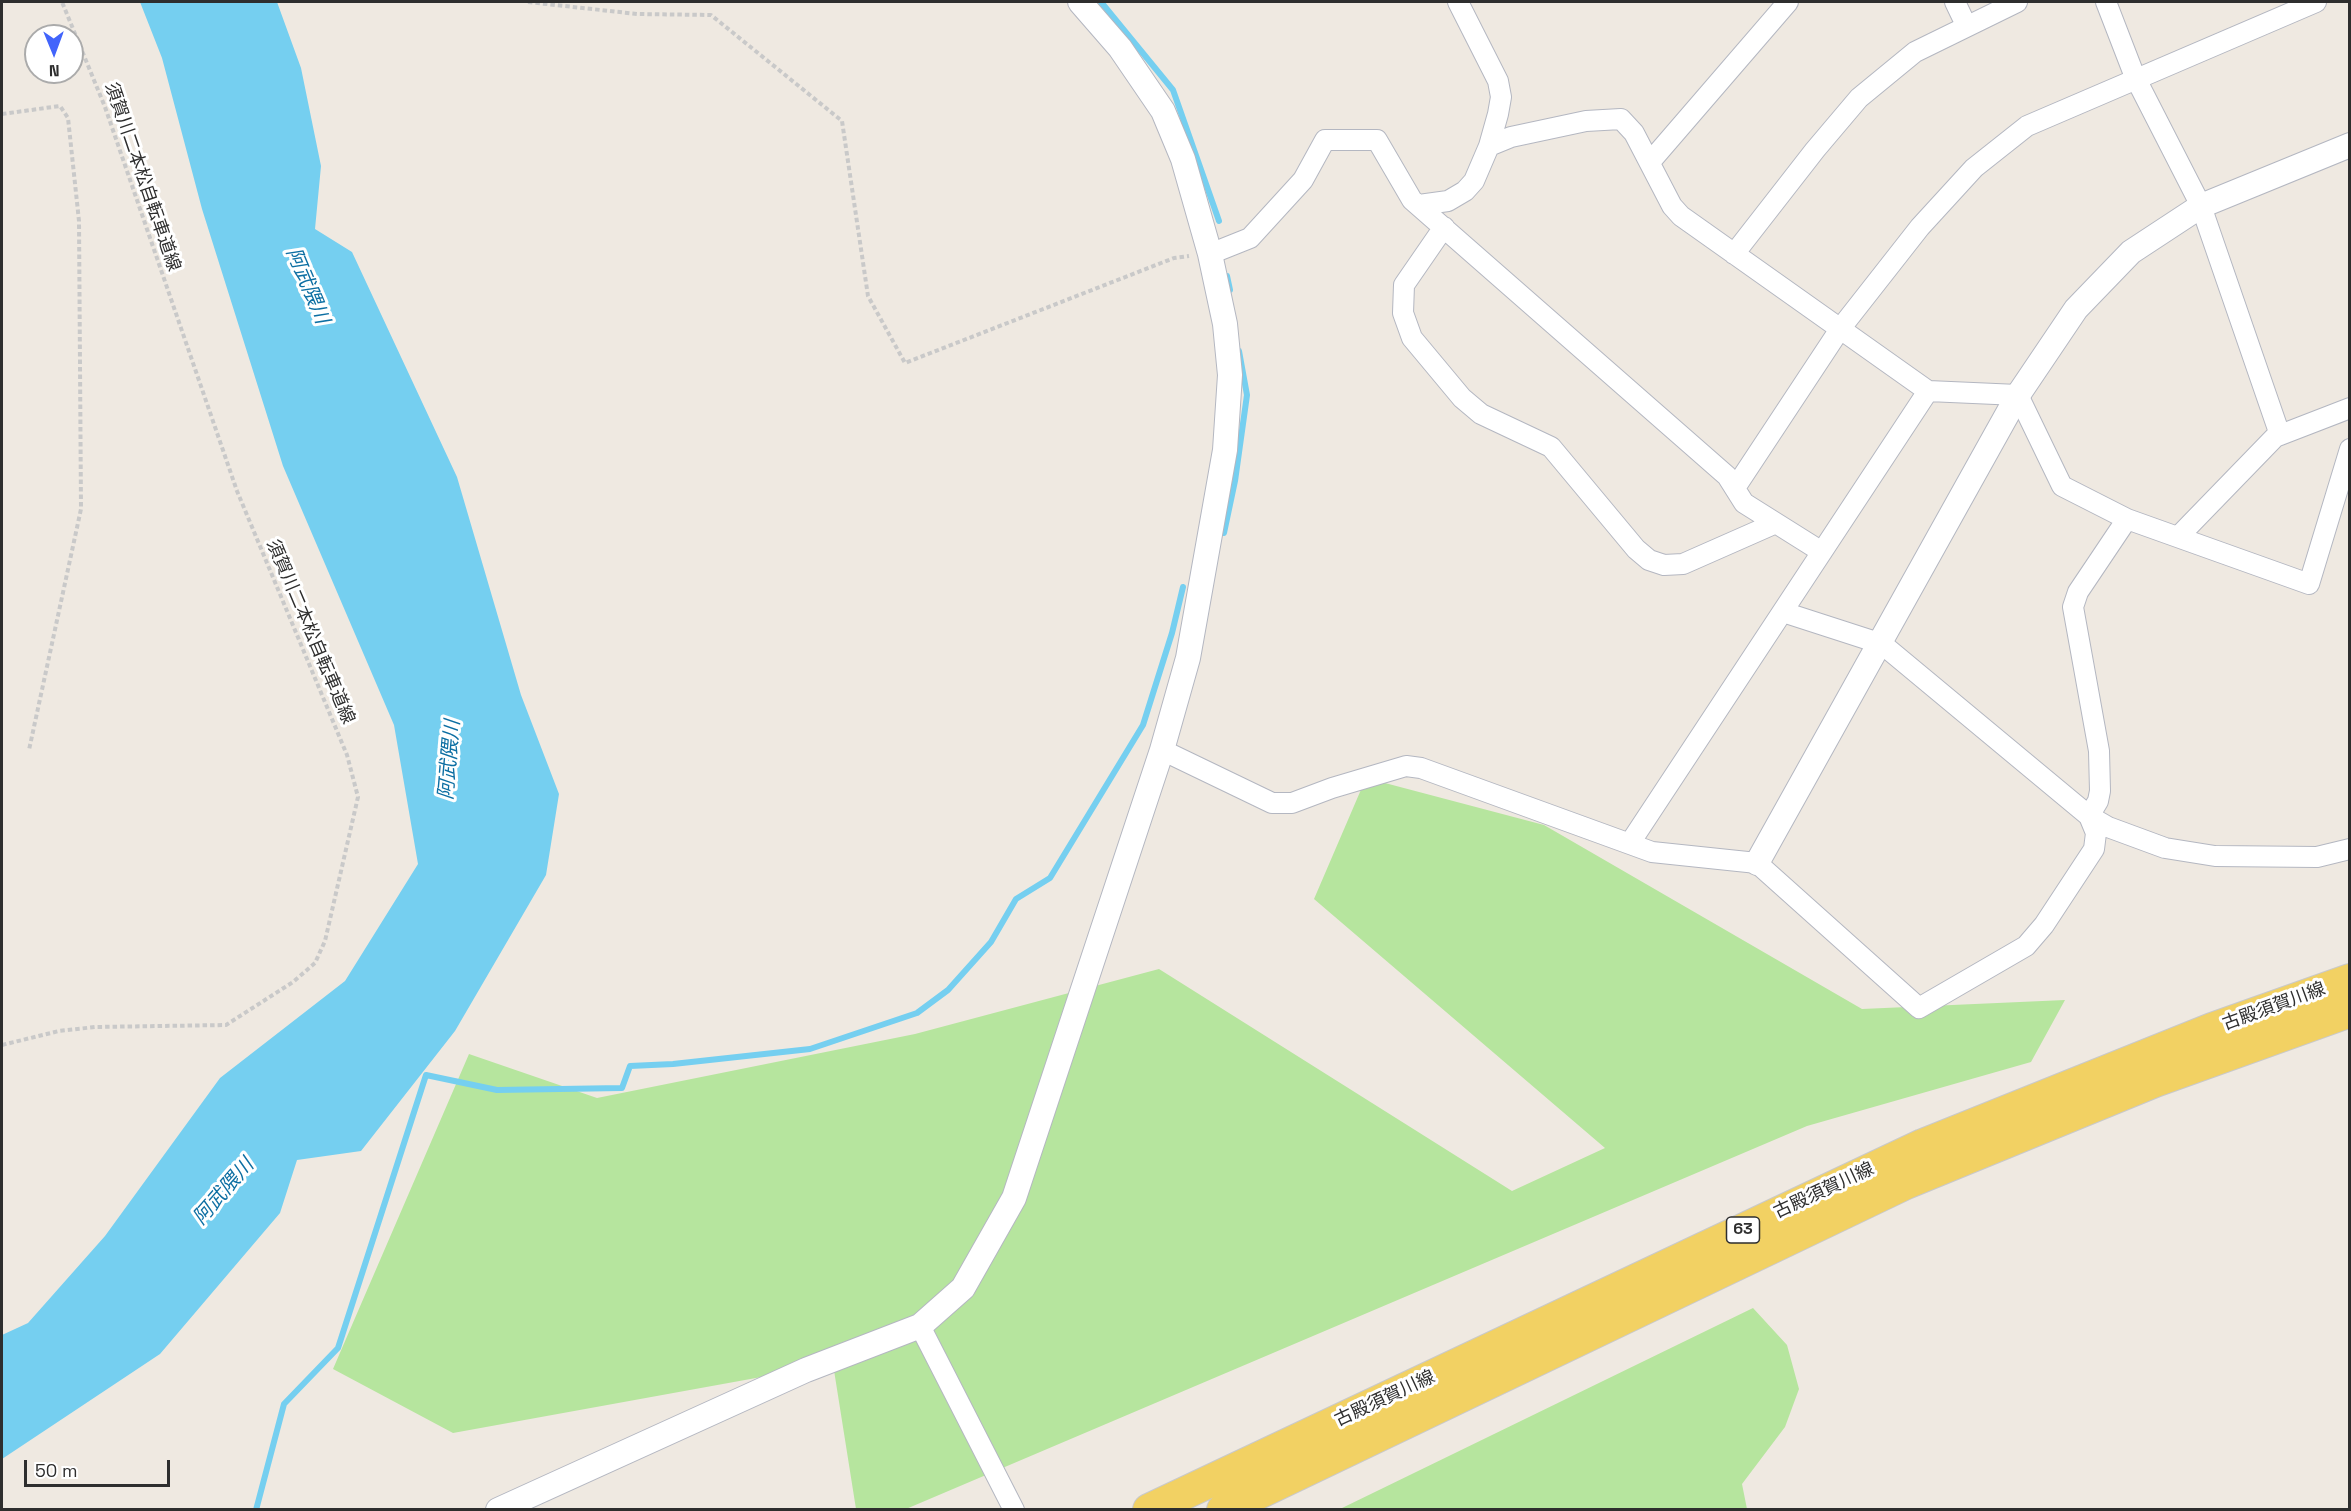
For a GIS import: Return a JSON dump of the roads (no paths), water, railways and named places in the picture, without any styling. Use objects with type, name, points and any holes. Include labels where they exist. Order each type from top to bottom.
[{"type":"main road","name":"古殿須賀川線","points":[[1149,1509],[1923,1145],[2212,1029],[2349,980]]},
{"type":"main road","name":"古殿須賀川線","points":[[1223,1509],[1906,1183],[2156,1081],[2349,1011]]},
{"type":"street","points":[[498,1509],[806,1370],[920,1326],[963,1288],[1014,1198],[1162,750],[1188,658],[1225,450],[1230,375],[1225,324],[1210,254],[1183,159],[1163,111],[1120,48],[1080,2]]},
{"type":"street","points":[[1419,205],[1448,201],[1465,191],[1474,181],[1489,146],[1501,97],[1498,81],[1458,2]]},
{"type":"street","points":[[1650,162],[1788,2]]},
{"type":"street","points":[[1955,2],[1966,25]]},
{"type":"street","points":[[1734,254],[1815,150],[1859,98],[1915,52],[2017,2]]},
{"type":"street","points":[[2106,2],[2135,77],[2201,206],[2280,435]]},
{"type":"street","points":[[1735,488],[1840,329],[1920,227],[1974,168],[2026,126],[2135,77],[2316,2]]},
{"type":"street","points":[[1489,146],[1511,137],[1614,117],[1621,119],[1630,129],[1650,162],[1672,207],[1681,216],[1928,391],[2018,394]]},
{"type":"street","points":[[1210,254],[1250,238],[1303,180],[1325,140],[1377,140],[1412,200],[1727,476],[1744,503],[1822,552]]},
{"type":"street","points":[[1757,863],[1881,644],[2018,394],[2076,309],[2132,252],[2201,206],[2349,145]]},
{"type":"street","points":[[1444,227],[1404,285],[1403,313],[1412,338],[1462,398],[1481,414],[1551,447],[1636,549],[1649,560],[1664,565],[1683,564],[1776,523]]},
{"type":"street","points":[[1629,843],[1928,391]]},
{"type":"street","points":[[2018,394],[2062,486],[2127,519],[2309,584],[2349,449]]},
{"type":"street","points":[[2178,537],[2275,437],[2349,408]]},
{"type":"street","points":[[1162,750],[1272,803],[1292,803],[1332,788],[1406,766],[1421,768],[1652,852],[1757,863],[1919,1008],[2026,946],[2044,925],[2094,849],[2096,833],[2089,816],[2100,791],[2099,751],[2073,607],[2079,592],[2127,519]]},
{"type":"street","points":[[1783,612],[1881,644],[2089,816],[2108,827],[2165,848],[2215,856],[2317,857],[2349,849]]},
{"type":"street","points":[[920,1326],[1014,1509]]},
{"type":"water","name":"阿武隈川","points":[[140,2],[277,2],[301,68],[321,166],[315,229],[352,252],[457,477],[521,695],[559,794],[546,875],[455,1031],[361,1151],[297,1160],[280,1213],[160,1354],[2,1459],[2,1335],[28,1323],[105,1236],[220,1078],[345,981],[418,864],[394,725],[283,466],[202,209],[162,58]]},
{"type":"waterway","points":[[1101,2],[1173,90],[1219,221]]},
{"type":"waterway","points":[[1227,276],[1230,290]]},
{"type":"waterway","points":[[1224,533],[1235,481],[1247,395],[1239,351]]},
{"type":"waterway","points":[[256,1510],[284,1404],[338,1348],[426,1075],[497,1090],[622,1088],[630,1066],[673,1064],[810,1049],[917,1013],[948,990],[991,942],[1016,899],[1050,878],[1143,725],[1172,633],[1183,587]]}]
